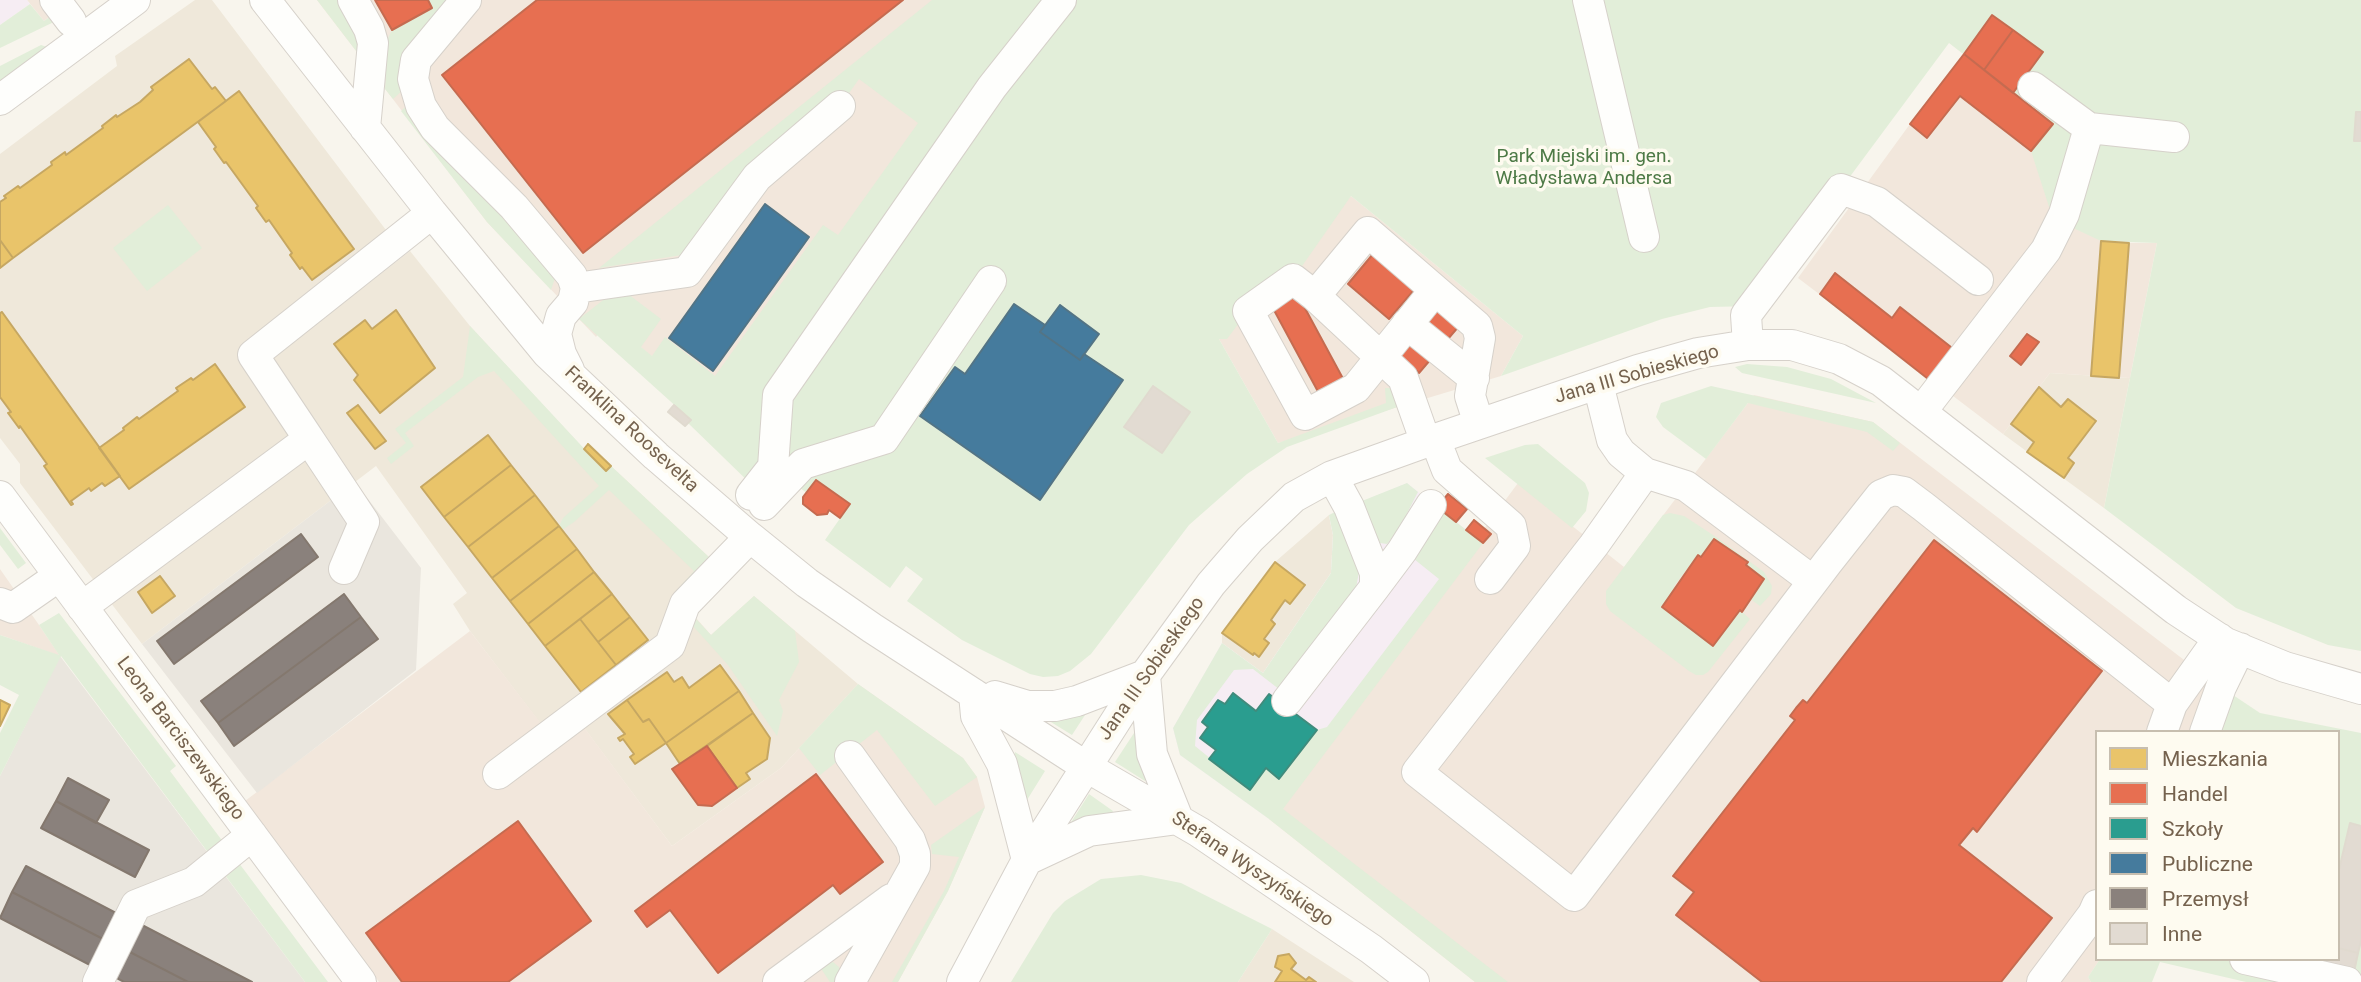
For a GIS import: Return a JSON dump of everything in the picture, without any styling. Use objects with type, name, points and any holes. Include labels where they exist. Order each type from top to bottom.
[{"type":"street","points":[[0,100],[135,0]]},
{"type":"street","name":"Franklina Roosevelta","points":[[265,0],[509,309],[547,353],[656,456],[807,583],[1085,766]]},
{"type":"street","points":[[353,0],[369,29],[373,43],[365,128]]},
{"type":"street","points":[[466,0],[416,60],[413,79],[421,106],[435,128],[514,207],[572,276],[576,288],[573,302],[561,316],[556,334],[570,373]]},
{"type":"street","points":[[751,495],[773,467],[778,395],[992,88],[1061,0]]},
{"type":"street","points":[[1588,0],[1644,237]]},
{"type":"street","points":[[2033,87],[2089,128],[2174,137]]},
{"type":"street","points":[[576,288],[687,272],[757,177],[840,106]]},
{"type":"street","points":[[1921,412],[2046,250],[2064,214],[2089,128]]},
{"type":"street","points":[[1748,345],[1746,315],[1841,189],[1877,202],[1978,280]]},
{"type":"street","points":[[344,569],[365,522],[253,355],[432,213]]},
{"type":"street","points":[[1315,296],[1368,232],[1476,326],[1480,338],[1470,396],[1479,424]]},
{"type":"street","points":[[1435,290],[1380,356],[1356,388],[1305,415],[1248,311],[1293,279],[1315,296],[1380,356],[1403,378],[1430,441],[1447,470],[1511,526],[1515,546],[1490,579]]},
{"type":"street","points":[[498,774],[670,645],[685,604],[803,464],[884,439],[991,281]]},
{"type":"street","points":[[509,309],[537,321],[561,316]]},
{"type":"street","points":[[1406,324],[1474,378]]},
{"type":"street","name":"Jana III Sobieskiego","points":[[962,982],[1027,860],[1145,675],[1211,584],[1250,539],[1294,497],[1332,476],[1430,441],[1698,353],[1748,345],[1792,345],[1839,359],[1881,381],[2176,610],[2229,643],[2285,667],[2361,689]]},
{"type":"street","points":[[1598,384],[1612,440],[1620,453],[1646,473],[1686,486],[1813,581]]},
{"type":"street","points":[[82,607],[309,439]]},
{"type":"street","points":[[1646,473],[1594,545],[1417,772],[1574,896],[1813,581],[1881,495],[1894,490],[1904,492],[2172,704]]},
{"type":"street","points":[[1332,476],[1349,507],[1375,573],[1375,587]]},
{"type":"street","name":"Leona Barciszewskiego","points":[[0,496],[361,982]]},
{"type":"street","points":[[1287,701],[1402,551],[1431,505]]},
{"type":"street","points":[[0,603],[13,608],[59,576]]},
{"type":"street","points":[[2163,730],[2172,704],[2229,643]]},
{"type":"street","points":[[2206,730],[2221,687],[2229,643]]},
{"type":"street","points":[[1145,675],[1152,754],[1178,819],[1089,831],[1027,860],[1002,764],[976,716],[974,694],[989,694],[1028,706],[1055,706],[1077,701],[1145,675]]},
{"type":"street","points":[[850,756],[910,840],[915,854],[915,866],[850,982]]},
{"type":"street","name":"Stefana Wyszyńskiego","points":[[1085,766],[1178,819],[1371,949],[1414,982]]},
{"type":"street","points":[[98,982],[136,905],[194,882],[252,835]]},
{"type":"street","points":[[778,982],[900,891]]},
{"type":"street","points":[[2042,982],[2095,910]]},
{"type":"street","points":[[2254,961],[2347,982]]},
{"type":"shaded area","points":[[0,0],[27,0],[30,4],[0,25]]},
{"type":"shaded area","points":[[27,0],[72,0],[44,21]]},
{"type":"shaded area","points":[[195,0],[212,0],[389,234],[287,347],[410,251],[470,326],[605,471],[611,466],[710,558],[665,640],[546,731],[470,631],[453,604],[467,593],[376,466],[142,644],[20,483],[20,464],[0,438],[0,154],[117,66],[115,56]]},
{"type":"shaded area","points":[[317,0],[1019,0],[731,426],[609,320],[596,337],[487,222]]},
{"type":"shaded area","points":[[1964,54],[2053,124],[2129,243],[2157,243],[2130,378],[2050,373],[2003,434],[1798,278]]},
{"type":"shaded area","points":[[1351,196],[1523,336],[1501,376],[1278,443],[1202,309]]},
{"type":"shaded area","points":[[2050,373],[2130,378],[2104,508],[2003,434]]},
{"type":"shaded area","points":[[1754,395],[1873,422],[2209,679],[2191,730],[2095,730],[2095,961],[2099,961],[2088,977],[2091,982],[1475,982],[1269,819],[1518,483],[1624,567]]},
{"type":"shaded area","points":[[355,482],[421,568],[416,670],[257,793],[142,644]]},
{"type":"shaded area","points":[[1407,483],[1477,538],[1269,819],[1180,755],[1173,728],[1222,643],[1263,673],[1331,573],[1333,535],[1329,515]]},
{"type":"shaded area","points":[[1329,515],[1333,535],[1331,573],[1263,673],[1222,643],[1222,633],[1275,562]]},
{"type":"shaded area","points":[[0,569],[39,625],[60,656],[0,635]]},
{"type":"shaded area","points":[[754,596],[858,684],[781,768],[672,846],[579,721],[689,610],[711,635]]},
{"type":"shaded area","points":[[470,631],[546,730],[572,711],[672,846],[781,768],[858,684],[963,758],[977,777],[985,807],[948,891],[898,982],[379,982],[245,801]]},
{"type":"shaded area","points":[[60,656],[305,982],[0,982],[0,776]]},
{"type":"shaded area","points":[[1272,929],[1354,982],[1238,982]]},
{"type":"green space","points":[[317,0],[339,0],[361,44],[360,56]]},
{"type":"green space","points":[[428,0],[449,0],[403,90],[393,99],[385,89],[388,38],[392,30],[432,8]]},
{"type":"green space","name":"Park Miejski im. gen. Władysława Andersa","points":[[932,0],[2361,0],[2361,651],[2328,645],[2236,608],[2104,508],[2157,243],[2101,241],[2069,226],[2051,213],[2031,151],[2053,124],[1949,43],[1754,306],[1710,307],[1662,319],[1501,376],[1523,336],[1351,196],[1293,279],[1248,311],[1227,339],[1219,339],[1278,443],[1386,403],[1385,388],[1393,388],[1400,406],[1287,447],[1247,474],[1189,525],[1091,654],[1070,671],[1058,676],[1030,674],[962,640],[907,601],[923,579],[906,566],[890,588],[825,540],[850,504],[816,480],[807,493],[776,471],[756,489],[688,423],[690,419],[579,319],[607,297],[628,294],[661,319],[641,347],[652,356],[665,337],[715,376],[823,225],[838,235],[918,123],[859,79],[840,106],[682,255],[599,268]]},
{"type":"green space","points":[[30,4],[44,21],[55,13],[58,20],[0,48],[0,25]]},
{"type":"green space","points":[[41,45],[47,47],[0,81],[0,66]]},
{"type":"green space","points":[[411,102],[512,218],[555,278],[551,290],[487,222],[401,111]]},
{"type":"green space","points":[[168,205],[202,248],[147,291],[113,248]]},
{"type":"green space","points":[[470,326],[605,471],[611,466],[710,558],[680,599],[674,593],[694,571],[609,490],[562,530],[559,526],[563,518],[599,486],[494,371],[478,377],[405,433],[414,446],[391,464],[387,458],[406,443],[395,429],[463,377]]},
{"type":"green space","points":[[1747,364],[1787,367],[1831,379],[1876,403],[1742,373],[1735,367]]},
{"type":"green space","points":[[1711,386],[1873,422],[1900,443],[1893,451],[1867,432],[1748,403],[1706,459],[1663,427],[1656,417],[1661,403]]},
{"type":"green space","points":[[1538,444],[1585,483],[1589,493],[1586,511],[1572,528],[1485,458],[1525,445]]},
{"type":"green space","points":[[1407,483],[1418,492],[1400,527],[1387,544],[1380,543],[1362,501]]},
{"type":"green space","points":[[1437,507],[1483,543],[1283,809],[1508,982],[1475,982],[1269,819],[1180,755],[1173,728],[1222,643],[1263,673],[1331,573],[1333,535],[1329,515],[1337,511],[1359,572],[1356,588],[1284,693],[1253,669],[1234,670],[1197,720],[1195,746],[1249,790],[1266,768],[1280,779],[1317,730],[1327,727],[1439,579],[1409,555]]},
{"type":"green space","points":[[1670,513],[1684,516],[1716,537],[1764,572],[1772,586],[1771,594],[1760,606],[1749,598],[1748,562],[1714,539],[1701,557],[1698,555],[1674,586],[1676,588],[1662,608],[1713,646],[1740,610],[1750,619],[1703,675],[1689,671],[1610,611],[1606,604],[1606,591],[1663,515]]},
{"type":"green space","points":[[0,528],[26,563],[18,569],[0,545]]},
{"type":"green space","points":[[754,596],[795,631],[799,662],[779,700],[783,711],[777,736],[728,665],[693,626],[696,619],[711,635]]},
{"type":"green space","points":[[59,613],[176,766],[170,771],[328,982],[305,982],[61,656],[0,776],[0,733],[19,695],[0,685],[0,635],[59,655],[39,625]]},
{"type":"green space","points":[[2209,679],[2260,713],[2361,733],[2361,982],[2246,982],[2160,962],[2152,982],[2091,982],[2088,977],[2099,961],[2340,961],[2340,730],[2191,730]]},
{"type":"green space","points":[[858,684],[963,758],[977,777],[935,806],[877,730],[820,775],[799,748]]},
{"type":"green space","points":[[1087,712],[1072,735],[1046,719]]},
{"type":"green space","points":[[1136,730],[1148,778],[1145,781],[1115,762]]},
{"type":"green space","points":[[1015,752],[1045,771],[1027,800],[1022,797],[1022,780],[1013,759]]},
{"type":"green space","points":[[1089,794],[1113,811],[1112,815],[1094,815],[1070,824]]},
{"type":"green space","points":[[985,807],[948,891],[898,982],[892,982],[944,891],[959,857],[932,854],[931,845]]},
{"type":"green space","points":[[1141,875],[1181,883],[1272,929],[1238,982],[1011,982],[1053,913],[1065,901],[1101,879]]},
{"type":"green space","points":[[833,962],[839,967],[842,976],[839,982],[830,982],[820,967]]},
{"type":"building: Mieszkania","points":[[189,59],[212,89],[215,87],[226,101],[13,258],[0,240],[0,202],[6,198],[4,196],[52,165],[51,162],[65,152],[66,155],[116,115],[117,117],[140,102],[153,90],[151,87]]},
{"type":"building: Mieszkania","points":[[239,91],[354,249],[312,280],[302,267],[300,269],[269,220],[266,222],[256,208],[258,206],[214,149],[216,147],[198,122]]},
{"type":"building: Mieszkania","points":[[0,240],[13,258],[0,268]]},
{"type":"building: Mieszkania","points":[[2101,241],[2129,243],[2119,378],[2091,376]]},
{"type":"building: Mieszkania","points":[[396,310],[435,368],[380,413],[354,380],[358,375],[334,344],[365,320],[372,329]]},
{"type":"building: Mieszkania","points":[[2,312],[120,476],[105,486],[102,483],[91,491],[89,488],[71,501],[71,505],[44,466],[47,464],[8,413],[11,412],[0,397]]},
{"type":"building: Mieszkania","points":[[215,364],[245,407],[129,489],[99,448],[137,417],[139,419],[178,391],[176,388]]},
{"type":"building: Mieszkania","points":[[2039,387],[2061,407],[2068,399],[2096,421],[2068,458],[2074,463],[2064,478],[2027,452],[2034,442],[2011,424]]},
{"type":"building: Mieszkania","points":[[358,405],[386,441],[375,449],[347,413]]},
{"type":"building: Mieszkania","points":[[488,435],[511,465],[444,517],[421,487]]},
{"type":"building: Mieszkania","points":[[588,444],[611,466],[606,471],[584,449]]},
{"type":"building: Mieszkania","points":[[511,465],[535,495],[468,547],[444,517]]},
{"type":"building: Mieszkania","points":[[535,495],[559,526],[492,578],[468,547]]},
{"type":"building: Mieszkania","points":[[559,526],[577,549],[510,601],[492,578]]},
{"type":"building: Mieszkania","points":[[577,549],[594,572],[528,624],[510,601]]},
{"type":"building: Mieszkania","points":[[1275,562],[1305,585],[1290,604],[1285,600],[1271,620],[1275,624],[1264,639],[1269,643],[1259,657],[1222,633]]},
{"type":"building: Mieszkania","points":[[594,572],[612,594],[545,646],[528,624]]},
{"type":"building: Mieszkania","points":[[160,576],[175,596],[152,613],[138,592]]},
{"type":"building: Mieszkania","points":[[612,594],[630,617],[598,642],[580,619]]},
{"type":"building: Mieszkania","points":[[630,617],[648,640],[616,665],[598,642]]},
{"type":"building: Mieszkania","points":[[580,619],[616,665],[581,692],[545,646]]},
{"type":"building: Mieszkania","points":[[720,665],[739,691],[666,743],[649,719],[643,722],[627,700],[667,672],[674,682],[682,677],[689,688]]},
{"type":"building: Mieszkania","points":[[739,691],[753,713],[680,764],[666,743]]},
{"type":"building: Mieszkania","points":[[0,700],[10,705],[0,726]]},
{"type":"building: Mieszkania","points":[[627,700],[643,722],[649,719],[666,743],[635,764],[630,757],[634,754],[623,739],[620,741],[618,738],[625,734],[608,714]]},
{"type":"building: Mieszkania","points":[[753,713],[770,738],[767,759],[746,773],[750,779],[737,788],[707,746]]},
{"type":"building: Mieszkania","points":[[1289,954],[1296,963],[1291,969],[1306,980],[1309,977],[1316,982],[1275,982],[1282,971],[1275,967],[1278,956]]},
{"type":"building: Handel","points":[[375,0],[428,0],[432,8],[392,30]]},
{"type":"building: Handel","points":[[537,0],[903,0],[583,253],[442,75]]},
{"type":"building: Handel","points":[[1992,15],[2013,30],[1984,70],[1964,54]]},
{"type":"building: Handel","points":[[2013,30],[2043,52],[2013,93],[1984,70]]},
{"type":"building: Handel","points":[[1964,54],[2053,124],[2031,151],[1960,96],[1927,138],[1910,124]]},
{"type":"building: Handel","points":[[1373,254],[1414,290],[1389,319],[1348,284]]},
{"type":"building: Handel","points":[[1835,273],[1892,318],[1900,307],[1956,351],[1932,382],[1820,294]]},
{"type":"building: Handel","points":[[1293,286],[1347,386],[1322,399],[1268,299]]},
{"type":"building: Handel","points":[[1433,304],[1459,326],[1419,373],[1394,351]]},
{"type":"building: Handel","points":[[2027,334],[2039,342],[2021,365],[2010,356]]},
{"type":"building: Handel","points":[[816,480],[850,504],[840,518],[829,510],[827,514],[817,515],[803,504],[803,497]]},
{"type":"building: Handel","points":[[1448,494],[1467,509],[1456,522],[1437,507]]},
{"type":"building: Handel","points":[[1474,520],[1491,534],[1483,543],[1466,530]]},
{"type":"building: Handel","points":[[1714,539],[1748,562],[1746,565],[1764,579],[1742,612],[1740,610],[1713,646],[1662,607],[1698,555],[1701,557]]},
{"type":"building: Handel","points":[[1934,540],[2102,671],[1977,832],[1973,828],[1959,845],[2052,918],[2001,982],[1762,982],[1676,915],[1694,892],[1673,876],[1795,720],[1790,716],[1796,708],[1803,700],[1807,703]]},
{"type":"building: Handel","points":[[707,746],[737,788],[712,806],[698,805],[672,769]]},
{"type":"building: Handel","points":[[816,774],[883,862],[840,894],[833,885],[718,973],[670,910],[647,927],[635,911]]},
{"type":"building: Handel","points":[[518,821],[591,921],[508,982],[402,982],[366,933]]},
{"type":"building: Szkoły","points":[[1233,693],[1256,711],[1269,694],[1317,730],[1279,779],[1266,768],[1250,790],[1209,759],[1216,750],[1200,738],[1208,727],[1202,722],[1218,700],[1225,704]]},
{"type":"building: Publiczne","points":[[765,204],[809,237],[713,371],[669,338]]},
{"type":"building: Publiczne","points":[[1014,304],[1045,325],[1040,332],[1080,360],[1084,354],[1123,380],[1040,500],[920,416],[955,367],[965,374]]},
{"type":"building: Publiczne","points":[[1060,305],[1099,334],[1080,360],[1040,332]]},
{"type":"building: Przemysł","points":[[301,534],[318,557],[174,664],[157,641]]},
{"type":"building: Przemysł","points":[[344,594],[361,617],[218,723],[201,701]]},
{"type":"building: Przemysł","points":[[361,617],[378,639],[234,746],[218,723]]},
{"type":"building: Przemysł","points":[[68,778],[109,800],[96,823],[56,801]]},
{"type":"building: Przemysł","points":[[56,801],[149,850],[135,877],[41,828]]},
{"type":"building: Przemysł","points":[[26,866],[116,913],[103,939],[12,892]]},
{"type":"building: Przemysł","points":[[12,892],[103,939],[90,965],[0,918]]},
{"type":"building: Przemysł","points":[[140,924],[252,982],[188,982],[126,950]]},
{"type":"building: Przemysł","points":[[126,950],[188,982],[124,982],[113,976]]},
{"type":"building: Inne","points":[[2356,112],[2361,112],[2361,141],[2354,141]]},
{"type":"building: Inne","points":[[1153,386],[1190,412],[1162,453],[1124,427]]},
{"type":"building: Inne","points":[[674,405],[691,420],[685,426],[668,412]]},
{"type":"building: Inne","points":[[2350,823],[2361,826],[2361,941],[2358,953],[2340,948],[2340,866]]},
{"type":"building: Inne","points":[[2340,948],[2358,953],[2354,972],[2318,964],[2319,961],[2340,961]]}]
